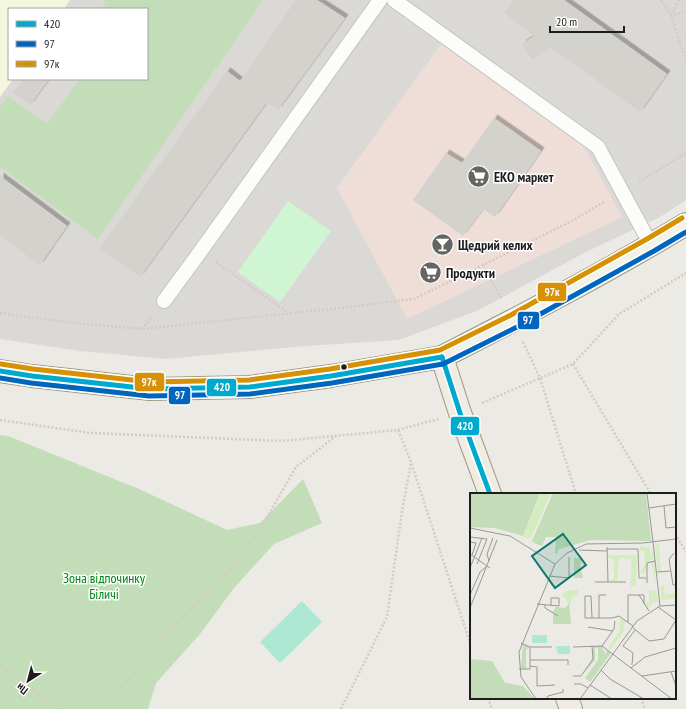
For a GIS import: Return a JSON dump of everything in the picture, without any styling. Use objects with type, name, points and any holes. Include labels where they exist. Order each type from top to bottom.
[{"type":"main road","points":[[0,371],[32,376],[150,388],[250,387],[331,376],[442,357],[460,413],[490,493]]},
{"type":"main road","points":[[566,699],[571,709]]},
{"type":"street","points":[[442,357],[534,310],[686,224]]},
{"type":"lane","points":[[164,301],[380,0]]},
{"type":"lane","points":[[394,0],[598,148],[651,245]]},
{"type":"path","points":[[661,0],[671,15],[686,60]]},
{"type":"path","points":[[671,15],[679,0]]},
{"type":"path","points":[[671,15],[686,12]]},
{"type":"path","points":[[0,313],[74,323],[142,329],[414,299],[572,221],[686,153]]},
{"type":"path","points":[[200,252],[288,313]]},
{"type":"path","points":[[0,420],[91,433],[281,440],[398,430],[460,413],[573,364],[619,314],[686,273]]},
{"type":"path","points":[[573,364],[650,493]]},
{"type":"path","points":[[540,378],[576,493]]},
{"type":"path","points":[[398,430],[411,462],[470,643]]},
{"type":"path","points":[[103,709],[164,638],[229,570],[258,533],[296,467],[336,436]]},
{"type":"path","points":[[340,709],[387,616],[402,511],[411,462]]},
{"type":"path","points":[[676,536],[686,552]]},
{"type":"path","points":[[0,665],[58,709]]},
{"type":"path","points":[[488,699],[492,709]]},
{"type":"path","points":[[641,699],[645,709]]},
{"type":"shaded area","points":[[0,0],[686,0],[686,200],[660,217],[584,253],[479,310],[399,340],[305,346],[166,359],[80,351],[0,339]]},
{"type":"shaded area","points":[[0,0],[70,0],[65,8],[8,8],[8,80],[12,80],[0,97]]},
{"type":"shaded area","points":[[441,44],[584,146],[622,217],[407,319],[337,188]]},
{"type":"green space","points":[[103,0],[263,0],[98,239],[0,167],[0,107],[8,96],[47,124],[79,80],[148,80],[148,8],[102,8],[106,2]]},
{"type":"green space","points":[[288,201],[331,231],[280,302],[238,272]]},
{"type":"green space","name":"Зона відпочинку Біличі","points":[[0,435],[8,436],[139,489],[227,530],[260,523],[303,479],[322,523],[274,544],[234,588],[200,634],[156,683],[148,709],[0,709]]},
{"type":"green space","points":[[302,601],[322,622],[280,663],[260,642]]},
{"type":"building","points":[[296,0],[317,0],[345,18],[278,110],[267,102],[140,277],[99,249],[227,71],[240,81]]},
{"type":"building","points":[[514,0],[564,0],[667,74],[640,112],[550,47],[532,60],[522,44],[534,36],[504,13]]},
{"type":"building","points":[[22,80],[48,80],[30,105],[13,93]]},
{"type":"building","points":[[494,118],[541,151],[495,217],[483,209],[463,236],[413,200],[446,153],[462,163]]},
{"type":"building","points":[[0,176],[67,226],[40,265],[0,236]]},
{"type":"transit line","name":"97к","points":[[1,364],[150,382],[249,380],[330,369],[440,350],[511,315],[682,218]]},
{"type":"transit line","name":"97","points":[[0,378],[31,383],[149,396],[250,394],[332,383],[443,364],[517,327],[686,232]]},
{"type":"transit line","name":"420","points":[[442,357],[460,413],[490,493]]},
{"type":"transit line","name":"420","points":[[0,371],[150,389],[250,387],[331,376],[442,357]]},
{"type":"place","name":"ЕКО маркет","points":[[479,177]]},
{"type":"place","name":"Щедрий келих","points":[[442,245]]},
{"type":"place","name":"Продукти","points":[[430,273]]}]
